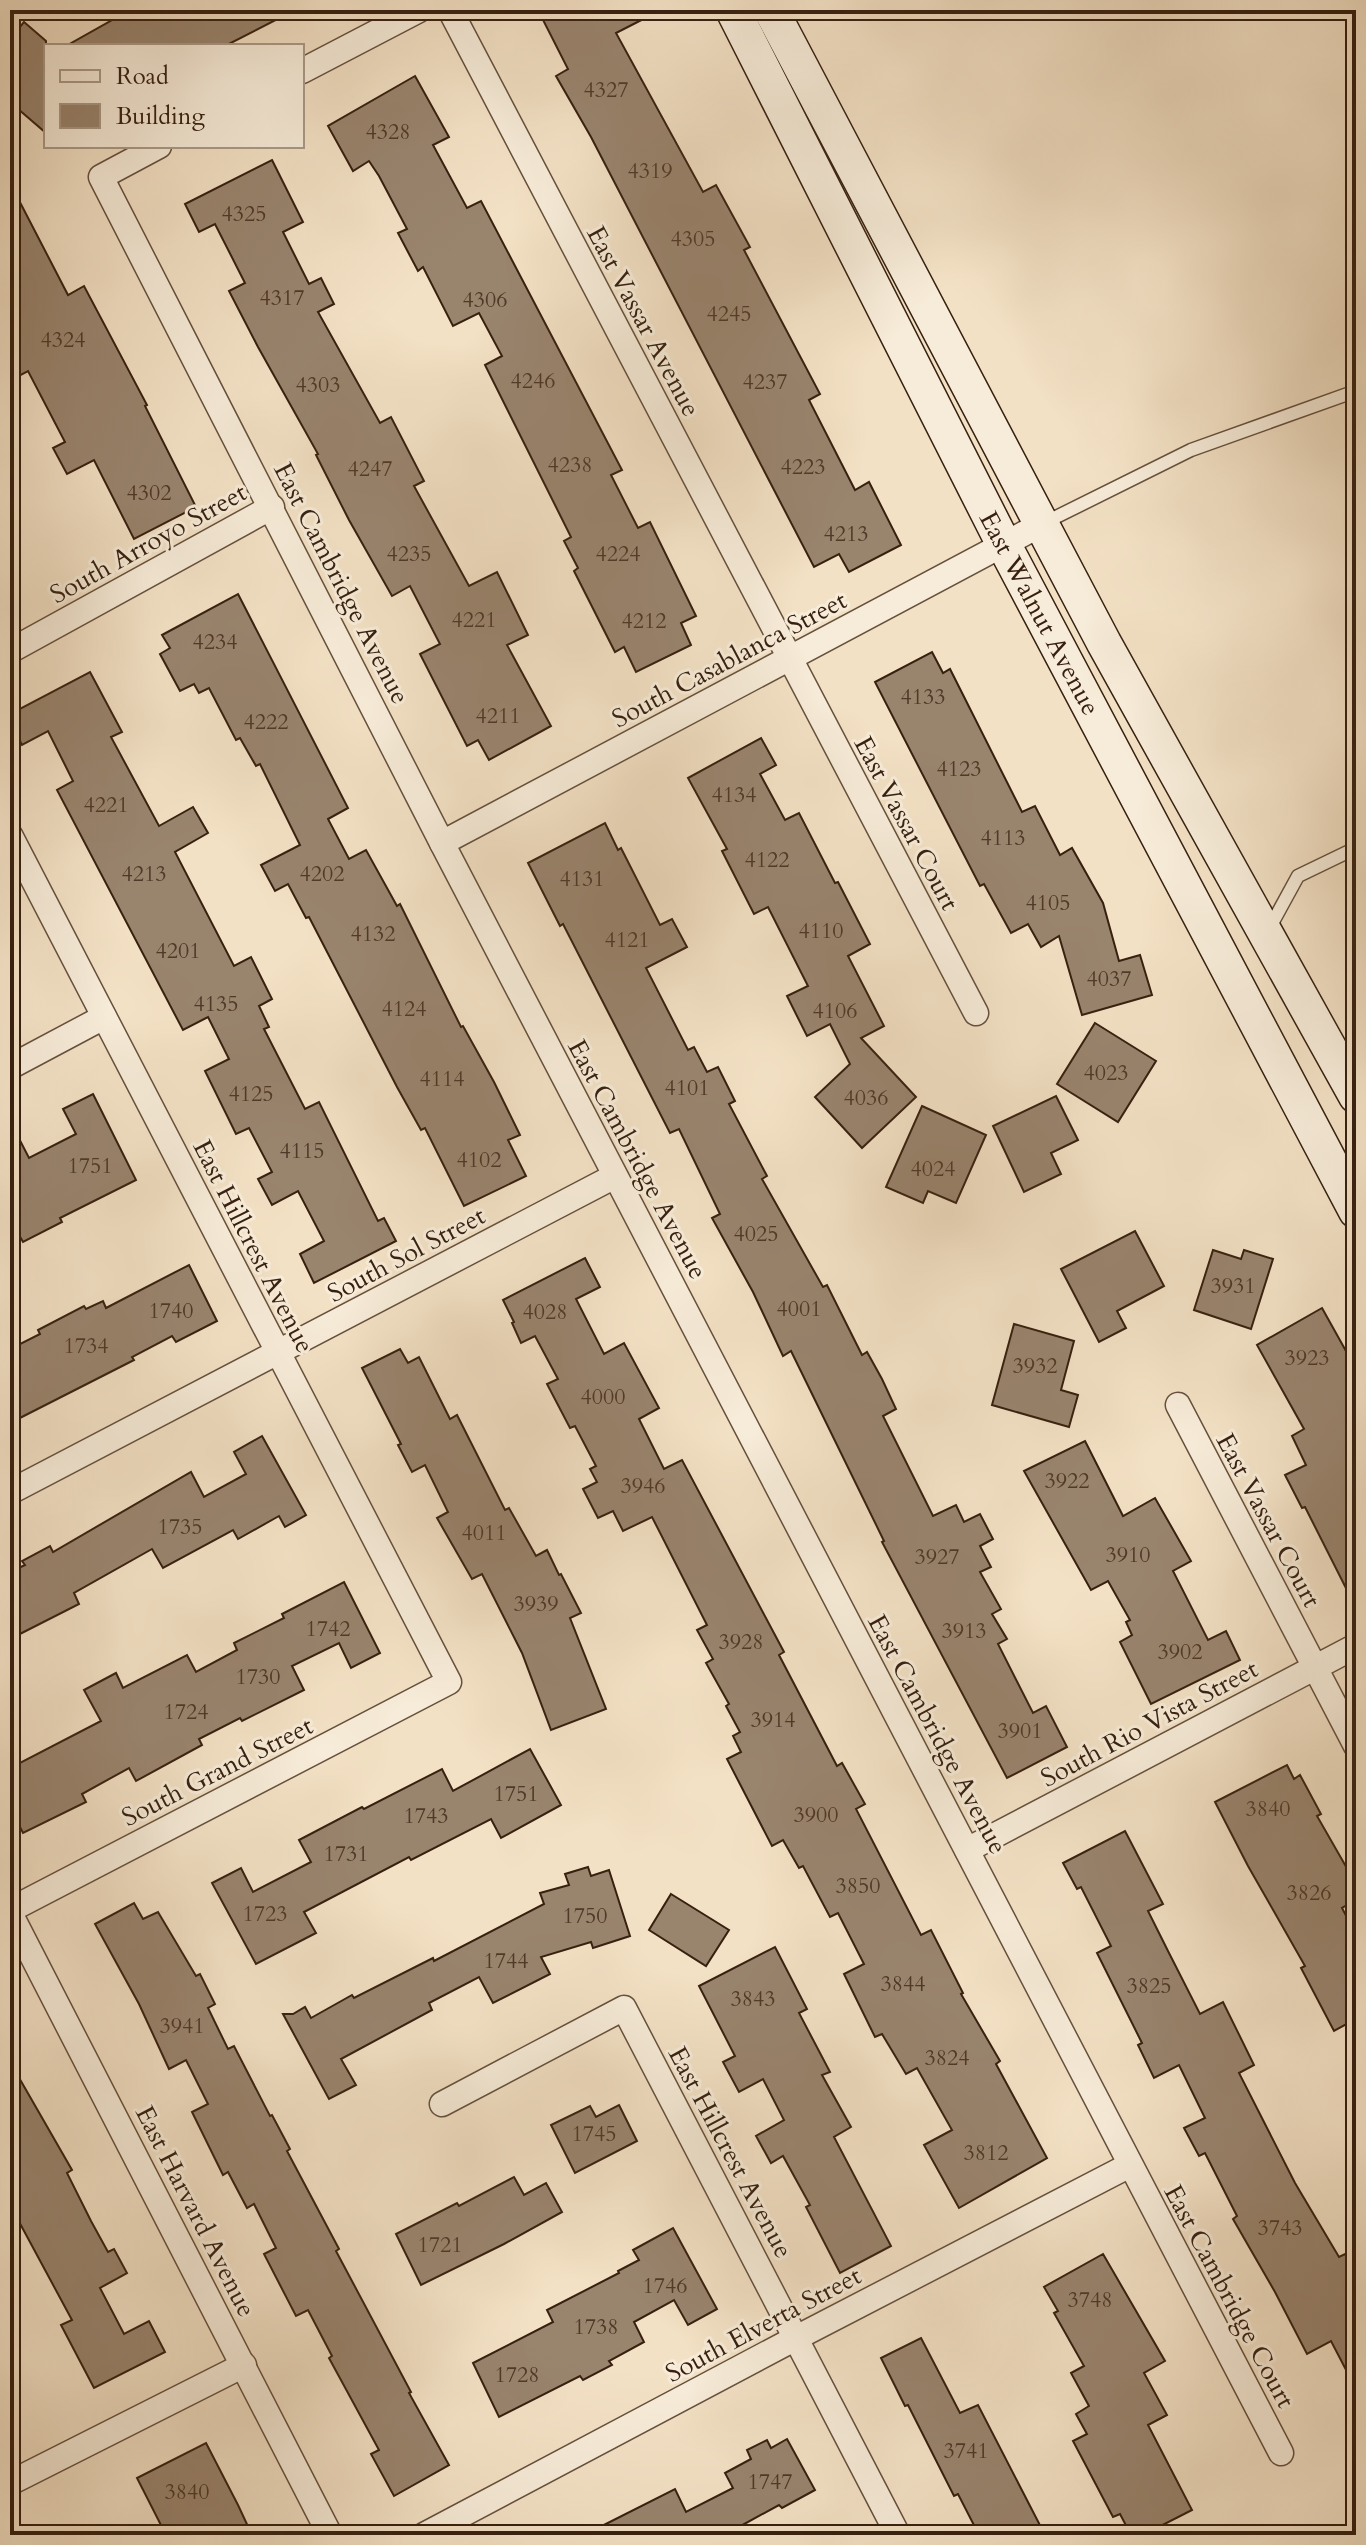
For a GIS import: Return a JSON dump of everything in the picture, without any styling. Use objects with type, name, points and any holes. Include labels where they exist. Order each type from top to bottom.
[{"type":"main road","name":"East Walnut Avenue","points":[[733,10],[1004,545],[1356,1211]]},
{"type":"main road","name":"East Walnut Avenue","points":[[771,10],[1112,657],[1356,1096]]},
{"type":"main road","points":[[1225,964],[1266,935]]},
{"type":"street","points":[[304,70],[419,10]]},
{"type":"street","name":"East Vassar Avenue","points":[[450,10],[789,659]]},
{"type":"street","name":"East Cambridge Avenue","points":[[155,148],[101,177],[442,843],[1130,2165]]},
{"type":"street","name":"South Arroyo Street","points":[[10,651],[272,507]]},
{"type":"street","name":"South Casablanca Street","points":[[442,843],[1042,524]]},
{"type":"street","name":"East Vassar Court","points":[[789,659],[976,1013]]},
{"type":"street","name":"East Hillcrest Avenue","points":[[10,835],[449,1682]]},
{"type":"street","points":[[10,1067],[104,1017]]},
{"type":"street","name":"South Sol Street","points":[[10,1492],[615,1176]]},
{"type":"street","name":"East Vassar Court","points":[[1178,1405],[1356,1746]]},
{"type":"street","name":"South Rio Vista Street","points":[[967,1850],[1356,1646]]},
{"type":"street","name":"South Grand Street","points":[[10,1911],[449,1682]]},
{"type":"street","name":"East Harvard Avenue","points":[[10,1911],[330,2535]]},
{"type":"street","name":"East Hillcrest Avenue","points":[[442,2104],[624,2008],[898,2535]]},
{"type":"street","name":"South Elverta Street","points":[[424,2535],[1130,2165]]},
{"type":"street","name":"East Cambridge Court","points":[[1130,2165],[1281,2453]]},
{"type":"street","points":[[10,2483],[244,2365]]},
{"type":"lane","points":[[1042,524],[1191,450],[1356,391]]},
{"type":"lane","points":[[1266,935],[1298,876],[1356,848]]},
{"type":"building","points":[[107,10],[295,10],[229,44],[70,44],[112,20]]},
{"type":"building","points":[[538,10],[661,10],[616,33],[703,192],[716,185],[750,247],[744,250],[820,394],[809,400],[855,490],[869,482],[901,545],[849,572],[839,554],[814,567],[591,137],[556,76],[568,69]]},
{"type":"building","points":[[24,22],[46,41],[44,131],[10,102],[10,39]]},
{"type":"building","points":[[415,76],[449,137],[433,145],[467,208],[481,201],[622,470],[611,475],[638,528],[650,522],[696,616],[681,623],[691,645],[636,672],[624,647],[615,652],[574,571],[578,568],[564,541],[571,537],[485,365],[502,356],[479,313],[453,326],[423,267],[418,271],[398,233],[407,229],[379,176],[369,161],[353,171],[328,126]]},
{"type":"building","points":[[272,160],[303,222],[283,232],[309,284],[321,278],[334,304],[318,312],[380,423],[391,417],[424,481],[414,486],[469,586],[497,572],[528,635],[507,645],[551,726],[489,760],[478,740],[467,746],[420,654],[440,644],[410,586],[392,596],[229,291],[245,283],[215,224],[199,232],[185,204]]},
{"type":"building","points":[[10,183],[68,295],[84,286],[147,405],[196,507],[134,539],[94,460],[67,474],[53,448],[65,442],[28,371],[17,377],[10,363]]},
{"type":"building","points":[[238,594],[348,808],[328,819],[349,859],[366,850],[397,906],[400,904],[461,1027],[494,1082],[520,1135],[508,1140],[526,1176],[464,1206],[425,1128],[421,1130],[397,1087],[309,917],[306,918],[288,884],[275,891],[261,865],[300,845],[260,764],[256,766],[240,738],[236,740],[209,688],[199,693],[194,684],[180,691],[160,654],[170,648],[162,635]]},
{"type":"building","points":[[932,652],[943,673],[950,669],[1022,812],[1035,806],[1060,855],[1072,848],[1103,903],[1119,961],[1140,955],[1152,995],[1082,1015],[1059,936],[1041,947],[1028,924],[1011,933],[984,884],[980,886],[875,682]]},
{"type":"building","points":[[90,672],[122,732],[111,737],[159,826],[193,807],[208,833],[175,852],[234,966],[251,957],[272,999],[259,1006],[269,1027],[264,1029],[305,1109],[319,1102],[378,1221],[384,1218],[396,1241],[314,1283],[300,1254],[324,1241],[298,1191],[272,1205],[258,1179],[272,1172],[249,1128],[236,1134],[205,1071],[229,1059],[208,1017],[183,1030],[57,790],[73,781],[48,731],[22,745],[10,721],[10,714]]},
{"type":"building","points":[[761,738],[776,765],[760,774],[785,820],[799,813],[870,944],[848,956],[884,1026],[861,1038],[916,1097],[862,1148],[815,1097],[850,1064],[830,1024],[807,1036],[787,996],[808,986],[768,907],[754,914],[722,851],[727,849],[688,778]]},
{"type":"building","points":[[605,823],[660,925],[672,919],[687,947],[646,968],[688,1050],[694,1047],[707,1072],[718,1067],[735,1101],[729,1104],[767,1176],[762,1179],[823,1287],[827,1285],[862,1355],[867,1352],[882,1379],[896,1409],[883,1416],[933,1516],[956,1505],[964,1522],[980,1514],[993,1539],[980,1546],[991,1567],[980,1572],[1001,1609],[992,1614],[1007,1639],[998,1644],[1033,1713],[1046,1706],[1067,1747],[1007,1778],[882,1542],[791,1351],[783,1356],[753,1292],[712,1218],[720,1214],[679,1129],[670,1133],[563,924],[560,926],[528,863]]},
{"type":"building","points":[[1095,1023],[1156,1061],[1118,1122],[1057,1084]]},
{"type":"building","points":[[93,1094],[136,1180],[60,1218],[62,1222],[23,1242],[18,1233],[10,1237],[10,1121],[29,1158],[76,1134],[63,1109]]},
{"type":"building","points":[[1056,1096],[1078,1140],[1051,1153],[1061,1174],[1024,1192],[993,1126]]},
{"type":"building","points":[[922,1106],[986,1135],[956,1203],[928,1191],[923,1203],[886,1187]]},
{"type":"building","points":[[1135,1231],[1164,1286],[1117,1311],[1126,1328],[1099,1342],[1061,1269]]},
{"type":"building","points":[[1213,1250],[1241,1259],[1244,1250],[1273,1259],[1251,1329],[1194,1310]]},
{"type":"building","points":[[585,1258],[600,1287],[576,1299],[604,1354],[624,1343],[659,1408],[639,1419],[664,1469],[682,1460],[784,1652],[779,1655],[837,1766],[842,1763],[865,1804],[856,1809],[921,1935],[931,1930],[961,1994],[1000,2061],[996,2064],[1047,2158],[959,2208],[924,2145],[952,2130],[917,2068],[906,2074],[882,2034],[875,2037],[844,1974],[864,1964],[838,1913],[830,1917],[803,1866],[799,1868],[783,1840],[772,1846],[727,1759],[741,1752],[733,1736],[740,1732],[726,1706],[729,1704],[706,1663],[713,1659],[697,1630],[707,1625],[652,1517],[623,1531],[613,1511],[598,1518],[583,1489],[597,1482],[590,1469],[596,1466],[575,1426],[570,1428],[547,1384],[558,1379],[535,1336],[521,1343],[512,1323],[503,1300]]},
{"type":"building","points":[[189,1265],[217,1321],[176,1342],[172,1336],[132,1357],[134,1360],[10,1423],[10,1349],[84,1306],[86,1309],[103,1301],[106,1308]]},
{"type":"building","points":[[1322,1308],[1356,1369],[1356,1608],[1305,1507],[1302,1508],[1285,1475],[1306,1465],[1292,1436],[1304,1429],[1257,1345]]},
{"type":"building","points":[[1014,1324],[1074,1341],[1061,1390],[1078,1395],[1069,1427],[992,1405]]},
{"type":"building","points":[[400,1349],[408,1363],[419,1357],[450,1419],[457,1415],[505,1510],[509,1508],[536,1556],[547,1550],[561,1574],[581,1613],[570,1618],[606,1709],[551,1730],[522,1653],[482,1574],[472,1579],[437,1518],[448,1512],[425,1465],[412,1472],[362,1368]]},
{"type":"building","points":[[262,1436],[306,1515],[285,1527],[279,1516],[238,1539],[233,1530],[163,1568],[152,1549],[74,1593],[79,1604],[10,1639],[10,1572],[25,1565],[22,1561],[50,1546],[53,1552],[191,1472],[204,1497],[246,1474],[234,1452]]},
{"type":"building","points":[[1085,1441],[1123,1516],[1155,1498],[1191,1561],[1173,1571],[1208,1640],[1226,1631],[1240,1660],[1151,1704],[1120,1642],[1132,1635],[1126,1622],[1130,1620],[1108,1581],[1091,1590],[1024,1471]]},
{"type":"building","points":[[344,1582],[380,1653],[351,1668],[339,1643],[292,1666],[304,1690],[199,1739],[202,1745],[136,1781],[129,1768],[82,1794],[86,1802],[23,1833],[10,1807],[10,1768],[101,1721],[84,1690],[116,1673],[123,1688],[187,1655],[196,1672],[237,1650],[234,1643]]},
{"type":"building","points":[[530,1749],[561,1805],[501,1838],[491,1819],[411,1860],[409,1857],[304,1912],[316,1933],[256,1964],[212,1883],[241,1868],[253,1892],[311,1862],[299,1840],[362,1807],[364,1809],[442,1769],[453,1791]]},
{"type":"building","points":[[1287,1765],[1294,1779],[1300,1775],[1321,1814],[1317,1816],[1356,1884],[1356,1900],[1342,1908],[1356,1935],[1356,2019],[1334,2031],[1301,1968],[1305,1966],[1215,1802]]},
{"type":"building","points":[[1125,1831],[1163,1904],[1148,1911],[1200,2014],[1223,2002],[1254,2065],[1239,2073],[1295,2183],[1339,2257],[1345,2254],[1356,2275],[1356,2389],[1331,2341],[1307,2354],[1233,2219],[1237,2216],[1205,2153],[1199,2156],[1184,2128],[1205,2118],[1179,2065],[1154,2078],[1138,2045],[1142,2043],[1097,1953],[1111,1946],[1081,1887],[1077,1889],[1063,1863]]},
{"type":"building","points":[[588,1867],[591,1876],[609,1870],[630,1936],[593,1948],[591,1942],[541,1957],[550,1974],[493,2003],[479,1977],[429,2003],[432,2010],[341,2059],[356,2085],[329,2099],[283,2014],[293,2014],[305,2007],[311,2018],[352,1995],[354,1998],[433,1958],[434,1961],[544,1904],[540,1893],[569,1885],[565,1874]]},
{"type":"building","points":[[671,1894],[729,1930],[706,1966],[649,1930]]},
{"type":"building","points":[[134,1903],[143,1919],[158,1912],[196,1976],[200,1974],[215,2004],[208,2008],[228,2049],[234,2046],[272,2115],[290,2149],[287,2151],[339,2249],[336,2251],[449,2465],[394,2496],[371,2454],[379,2450],[329,2358],[332,2356],[308,2310],[296,2316],[264,2254],[276,2248],[254,2204],[247,2208],[228,2172],[223,2175],[192,2112],[208,2104],[186,2060],[169,2069],[139,2004],[95,1924]]},
{"type":"building","points":[[775,1947],[807,2009],[799,2013],[830,2072],[822,2075],[851,2127],[834,2137],[891,2246],[840,2273],[806,2207],[810,2205],[783,2156],[771,2163],[756,2136],[784,2120],[763,2079],[739,2092],[723,2062],[735,2056],[699,1986]]},
{"type":"building","points":[[10,2062],[72,2170],[67,2173],[108,2252],[114,2249],[127,2273],[100,2288],[124,2334],[149,2321],[165,2352],[94,2388],[61,2325],[72,2320],[10,2205]]},
{"type":"building","points":[[619,2105],[637,2141],[575,2173],[551,2125],[590,2106],[596,2117]]},
{"type":"building","points":[[514,2177],[524,2195],[546,2183],[562,2212],[421,2285],[396,2234]]},
{"type":"building","points":[[673,2228],[717,2309],[688,2325],[674,2300],[634,2322],[644,2342],[609,2361],[612,2365],[583,2380],[580,2376],[499,2417],[473,2363],[553,2322],[547,2310],[639,2260],[633,2250]]},
{"type":"building","points":[[1103,2254],[1165,2361],[1144,2373],[1167,2415],[1148,2425],[1192,2510],[1143,2535],[1131,2535],[1120,2514],[1113,2517],[1073,2441],[1087,2434],[1076,2414],[1089,2406],[1071,2373],[1084,2366],[1054,2313],[1058,2311],[1044,2287]]},
{"type":"building","points":[[921,2338],[960,2413],[978,2405],[1045,2535],[979,2535],[958,2494],[954,2496],[881,2358]]},
{"type":"building","points":[[787,2439],[815,2490],[737,2528],[741,2535],[584,2535],[675,2489],[686,2512],[733,2488],[725,2473],[751,2459],[747,2450],[767,2440],[771,2448]]},
{"type":"building","points":[[206,2443],[252,2535],[166,2535],[137,2478]]}]
